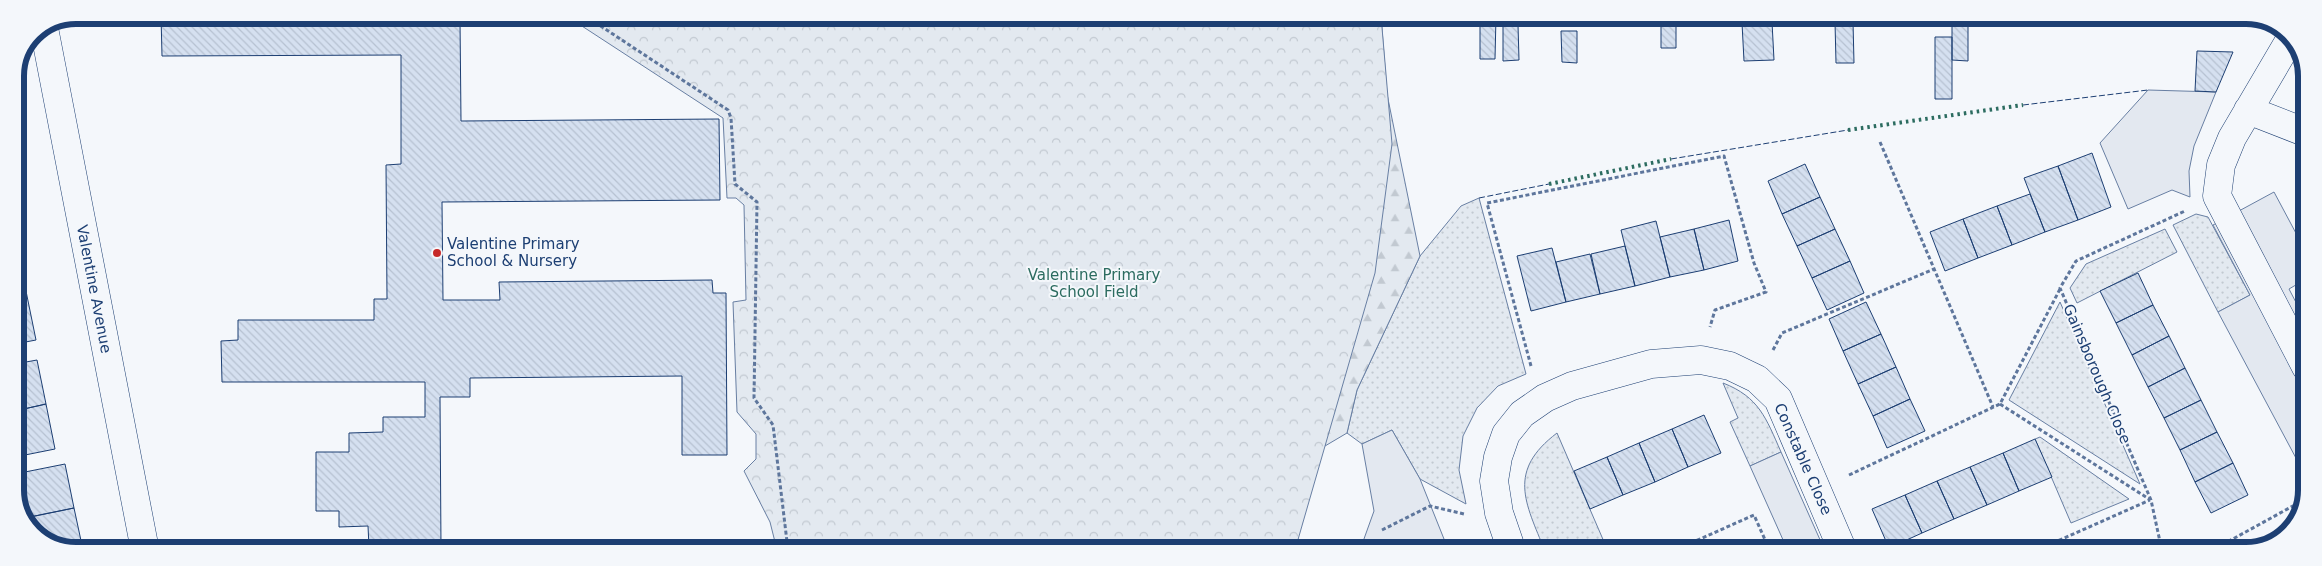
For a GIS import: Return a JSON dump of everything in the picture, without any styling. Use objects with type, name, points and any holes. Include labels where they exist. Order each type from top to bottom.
[{"type":"street","name":"Valentine Avenue","points":[[45,34],[142,542]]},
{"type":"street","points":[[2287,44],[2232,138],[2222,165],[2217,196],[2298,352]]},
{"type":"street","points":[[2248,110],[2298,129]]},
{"type":"street","name":"Constable Close","points":[[1509,542],[1494,481],[1498,456],[1506,434],[1522,414],[1540,401],[1572,386],[1651,364],[1701,360],[1730,366],[1757,379],[1778,399],[1839,542]]},
{"type":"path","points":[[598,24],[728,110],[732,118],[735,184],[757,202],[754,398],[774,425],[787,542]]},
{"type":"path","points":[[1880,142],[1993,407]]},
{"type":"path","points":[[1540,401],[1487,203],[1724,156],[1754,263],[1766,292],[1715,310],[1701,360]]},
{"type":"path","name":"Gainsborough Close","points":[[2160,542],[2151,500],[2060,288],[2076,261],[2217,196]]},
{"type":"path","points":[[1757,379],[1782,332],[1934,269]]},
{"type":"path","points":[[1817,490],[2000,404],[2060,288]]},
{"type":"path","points":[[2000,404],[2151,500]]},
{"type":"path","points":[[2055,542],[2151,500]]},
{"type":"path","points":[[1382,530],[1430,506],[1504,524]]},
{"type":"path","points":[[2228,542],[2295,507]]},
{"type":"path","points":[[1693,542],[1754,515],[1766,542]]},
{"type":"green space","name":"Valentine Primary School Field","points":[[579,24],[1382,24],[1392,144],[1375,273],[1297,542],[775,542],[770,522],[744,471],[756,459],[756,434],[737,412],[733,302],[746,300],[744,205],[736,198],[727,198],[723,118]]},
{"type":"green space","points":[[1380,24],[1382,24],[1387,94],[1420,256],[1357,390],[1347,433],[1325,446]]},
{"type":"green space","points":[[1479,198],[1526,374],[1498,386],[1477,408],[1463,436],[1459,470],[1466,504],[1420,479],[1392,430],[1362,444],[1347,433],[1357,390],[1420,256],[1461,206]]},
{"type":"green space","points":[[2196,214],[2208,217],[2250,295],[2218,312],[2173,225]]},
{"type":"green space","points":[[2165,229],[2177,252],[2077,303],[2070,288],[2086,264]]},
{"type":"green space","points":[[2060,302],[2140,484],[2009,400]]},
{"type":"green space","points":[[1723,383],[1745,395],[1760,410],[1781,452],[1750,466],[1730,422],[1738,418]]},
{"type":"green space","points":[[1557,433],[1604,542],[1541,542],[1531,517],[1525,488],[1526,474],[1531,461],[1541,447]]},
{"type":"green space","points":[[2040,437],[2129,499],[2071,523],[2035,439]]},
{"type":"shaded area","points":[[2148,90],[2216,92],[2194,146],[2189,171],[2190,197],[2172,190],[2128,209],[2100,143]]},
{"type":"shaded area","points":[[2274,192],[2298,237],[2298,284],[2289,289],[2298,306],[2297,460],[2218,312],[2250,295],[2213,225]]},
{"type":"shaded area","points":[[1392,430],[1420,479],[1445,542],[1363,542],[1374,511],[1362,444]]},
{"type":"shaded area","points":[[1781,452],[1821,542],[1784,542],[1750,466]]},
{"type":"building","points":[[161,24],[460,24],[461,121],[719,119],[720,200],[442,202],[443,300],[500,300],[499,282],[712,280],[713,293],[726,293],[727,455],[682,455],[682,376],[470,378],[470,397],[440,397],[441,542],[369,542],[368,526],[339,527],[339,511],[316,511],[316,452],[349,452],[349,433],[383,432],[383,417],[425,417],[425,382],[222,382],[221,341],[238,340],[238,320],[374,320],[374,299],[387,299],[386,165],[401,164],[401,55],[162,56]]},
{"type":"building","points":[[1480,24],[1496,24],[1495,59],[1480,59]]},
{"type":"building","points":[[1503,24],[1518,25],[1519,60],[1503,61]]},
{"type":"building","points":[[1661,24],[1676,24],[1676,48],[1661,48]]},
{"type":"building","points":[[1742,24],[1772,24],[1774,60],[1744,61]]},
{"type":"building","points":[[1835,24],[1853,24],[1854,63],[1836,63]]},
{"type":"building","points":[[1952,24],[1968,24],[1968,61],[1952,60]]},
{"type":"building","points":[[1561,31],[1577,31],[1577,63],[1562,62]]},
{"type":"building","points":[[1935,37],[1952,37],[1952,99],[1935,99]]},
{"type":"building","points":[[2197,51],[2233,52],[2216,92],[2195,91]]},
{"type":"building","points":[[2092,153],[2111,207],[2078,220],[2058,166]]},
{"type":"building","points":[[1805,164],[1820,197],[1782,214],[1768,181]]},
{"type":"building","points":[[2058,166],[2078,220],[2045,232],[2024,178]]},
{"type":"building","points":[[2030,194],[2045,232],[2012,245],[1997,206]]},
{"type":"building","points":[[1820,197],[1835,229],[1797,246],[1782,214]]},
{"type":"building","points":[[1997,206],[2012,245],[1978,258],[1963,219]]},
{"type":"building","points":[[1963,219],[1978,258],[1945,271],[1930,232]]},
{"type":"building","points":[[1729,220],[1738,261],[1704,270],[1694,229]]},
{"type":"building","points":[[1656,221],[1670,277],[1635,286],[1621,230]]},
{"type":"building","points":[[1694,229],[1704,270],[1670,277],[1660,237]]},
{"type":"building","points":[[1835,229],[1850,261],[1812,278],[1797,246]]},
{"type":"building","points":[[1625,246],[1635,286],[1600,294],[1591,254]]},
{"type":"building","points":[[1552,248],[1566,302],[1531,311],[1517,256]]},
{"type":"building","points":[[1590,254],[1600,294],[1566,302],[1556,262]]},
{"type":"building","points":[[1850,261],[1864,293],[1827,310],[1812,278]]},
{"type":"building","points":[[2138,273],[2153,305],[2116,323],[2100,291]]},
{"type":"building","points":[[24,281],[27,296],[24,296]]},
{"type":"building","points":[[24,296],[27,296],[36,340],[24,342]]},
{"type":"building","points":[[1866,302],[1881,334],[1843,351],[1829,319]]},
{"type":"building","points":[[2153,305],[2169,336],[2132,355],[2116,323]]},
{"type":"building","points":[[1881,334],[1896,367],[1858,384],[1843,351]]},
{"type":"building","points":[[2169,336],[2185,368],[2148,387],[2132,355]]},
{"type":"building","points":[[37,360],[46,404],[24,409],[24,362]]},
{"type":"building","points":[[1896,367],[1910,399],[1873,416],[1858,384]]},
{"type":"building","points":[[2185,368],[2201,400],[2164,418],[2148,387]]},
{"type":"building","points":[[1910,399],[1925,431],[1887,448],[1873,416]]},
{"type":"building","points":[[2201,400],[2217,432],[2180,450],[2164,418]]},
{"type":"building","points":[[46,404],[55,449],[24,455],[24,409]]},
{"type":"building","points":[[1704,415],[1721,453],[1688,467],[1672,429]]},
{"type":"building","points":[[1672,429],[1688,467],[1655,482],[1639,443]]},
{"type":"building","points":[[2217,432],[2233,463],[2195,482],[2180,450]]},
{"type":"building","points":[[2035,439],[2052,477],[2019,491],[2003,453]]},
{"type":"building","points":[[1639,443],[1655,482],[1623,495],[1607,457]]},
{"type":"building","points":[[2003,453],[2019,491],[1987,505],[1970,467]]},
{"type":"building","points":[[1607,457],[1623,495],[1590,509],[1574,471]]},
{"type":"building","points":[[2233,463],[2248,495],[2211,513],[2195,482]]},
{"type":"building","points":[[65,464],[74,508],[31,517],[24,494],[24,472]]},
{"type":"building","points":[[1970,467],[1987,505],[1954,519],[1937,481]]},
{"type":"building","points":[[1937,481],[1954,519],[1922,533],[1905,495]]},
{"type":"building","points":[[1905,495],[1922,533],[1902,542],[1886,542],[1872,509]]},
{"type":"building","points":[[74,508],[81,542],[65,541],[44,532],[31,517]]},
{"type":"hedge","points":[[1848,130],[2023,105]]},
{"type":"hedge","points":[[1549,184],[1671,159]]},
{"type":"fence","points":[[2023,105],[2148,90]]},
{"type":"fence","points":[[1671,159],[1848,130]]},
{"type":"fence","points":[[1479,198],[1549,184]]},
{"type":"place","name":"Valentine Primary School & Nursery","points":[[437,253]]}]
